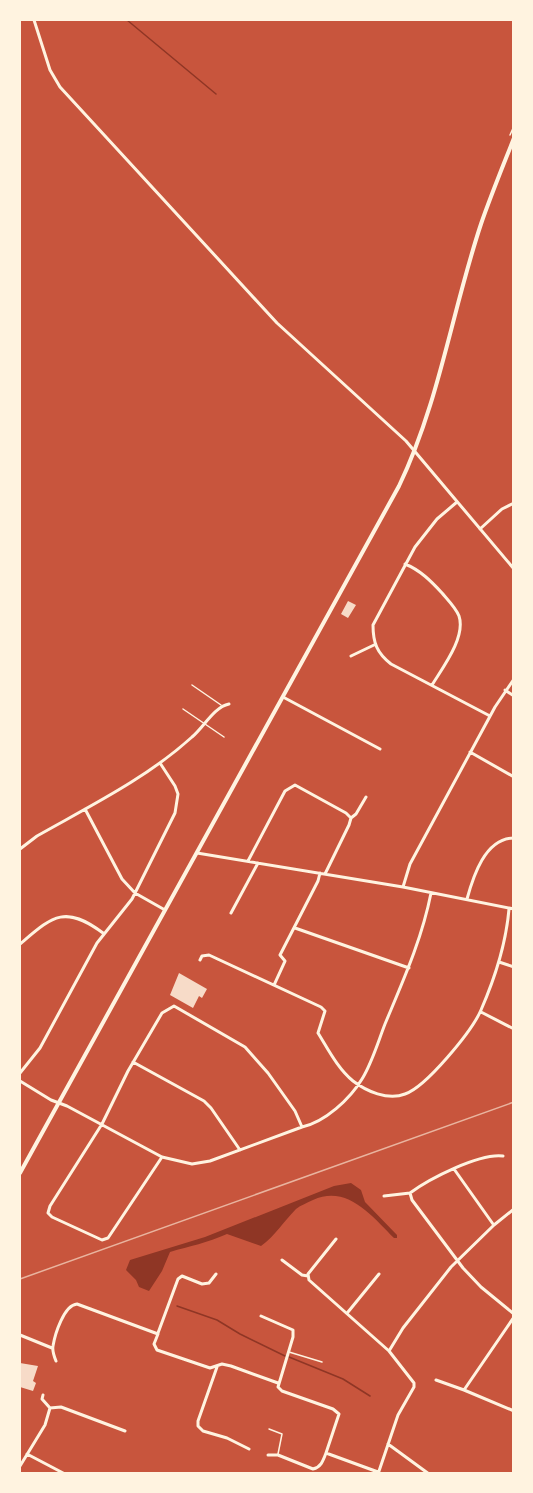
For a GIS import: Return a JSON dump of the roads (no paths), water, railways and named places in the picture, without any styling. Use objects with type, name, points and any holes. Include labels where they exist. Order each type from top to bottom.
[{"type":"street","points":[[34,20],[50,70],[60,87],[277,322],[364,401],[415,452],[513,569]]},
{"type":"street","points":[[20,1173],[399,486],[415,452],[481,224],[513,138]]},
{"type":"street","points":[[457,502],[437,519],[405,564],[373,625],[374,645],[381,656],[391,664],[490,716]]},
{"type":"street","points":[[480,530],[502,509],[513,503]]},
{"type":"street","points":[[405,564],[423,574],[456,610],[459,617],[459,637],[432,685]]},
{"type":"street","points":[[351,656],[374,645]]},
{"type":"street","points":[[402,887],[410,864],[490,716],[513,679]]},
{"type":"street","points":[[505,690],[513,696]]},
{"type":"street","points":[[283,697],[380,749]]},
{"type":"street","points":[[20,849],[37,836],[160,763],[193,737],[222,705],[229,704]]},
{"type":"street","points":[[470,752],[513,777]]},
{"type":"street","points":[[20,1073],[40,1048],[104,933],[135,893],[175,813],[178,803],[176,786],[160,763]]},
{"type":"street","points":[[248,861],[289,787],[295,785],[351,818]]},
{"type":"street","points":[[274,985],[285,961],[280,955],[350,825],[351,818],[366,797]]},
{"type":"street","points":[[84,810],[122,879],[135,893],[165,910]]},
{"type":"street","points":[[467,899],[477,869],[488,851],[498,843],[513,838]]},
{"type":"street","points":[[196,853],[203,856],[248,861],[402,887],[511,909],[499,962],[481,1012],[462,1042],[434,1071],[405,1094],[390,1096],[375,1093],[358,1084],[343,1072],[318,1033],[325,1016],[325,1011],[321,1007],[209,955],[202,956],[200,960]]},
{"type":"street","points":[[231,913],[258,863]]},
{"type":"street","points":[[20,1081],[51,1100],[102,1124],[162,1157],[185,1163],[200,1164],[321,1120],[340,1105],[363,1078],[408,968],[426,919],[431,893]]},
{"type":"street","points":[[20,944],[48,921],[67,915],[81,919],[104,933]]},
{"type":"street","points":[[295,928],[408,968]]},
{"type":"street","points":[[499,962],[513,968]]},
{"type":"street","points":[[162,1157],[108,1238],[102,1240],[48,1213],[102,1124],[133,1062],[162,1013],[174,1006],[245,1047],[268,1073],[295,1111],[302,1126]]},
{"type":"street","points":[[481,1012],[513,1029]]},
{"type":"street","points":[[133,1062],[204,1101],[240,1150]]},
{"type":"street","points":[[384,1196],[410,1193],[447,1171],[494,1154],[503,1155]]},
{"type":"street","points":[[454,1169],[494,1224]]},
{"type":"street","points":[[410,1193],[412,1200],[457,1261],[513,1315],[464,1390]]},
{"type":"street","points":[[389,1351],[435,1286],[494,1224],[513,1209]]},
{"type":"street","points":[[308,1276],[336,1239]]},
{"type":"street","points":[[282,1260],[302,1275],[308,1276]]},
{"type":"street","points":[[216,1274],[209,1283],[202,1284],[182,1276],[178,1279],[154,1344],[157,1350],[210,1368],[222,1364],[231,1366],[278,1383]]},
{"type":"street","points":[[348,1312],[379,1274]]},
{"type":"street","points":[[308,1276],[309,1280],[348,1312],[389,1351],[414,1383],[398,1415],[379,1473],[326,1453]]},
{"type":"street","points":[[56,1361],[52,1348],[66,1310],[71,1305],[76,1304],[158,1334]]},
{"type":"street","points":[[261,1316],[293,1330],[278,1387],[282,1391],[337,1410],[338,1417],[326,1453],[318,1468],[313,1469],[278,1455],[268,1455]]},
{"type":"street","points":[[20,1335],[52,1348]]},
{"type":"street","points":[[217,1367],[198,1426],[203,1431],[226,1438],[249,1449]]},
{"type":"street","points":[[436,1380],[513,1411]]},
{"type":"street","points":[[43,1395],[42,1399],[50,1408]]},
{"type":"street","points":[[50,1408],[61,1407],[125,1431]]},
{"type":"street","points":[[20,1466],[45,1425],[50,1408]]},
{"type":"street","points":[[388,1444],[429,1473]]},
{"type":"street","points":[[27,1454],[65,1473]]},
{"type":"lane","points":[[192,685],[222,705]]},
{"type":"lane","points":[[183,709],[224,737]]},
{"type":"lane","points":[[289,1351],[319,1363],[322,1362]]},
{"type":"lane","points":[[268,1429],[282,1434],[278,1455]]},
{"type":"waterway","points":[[127,20],[216,94]]},
{"type":"waterway","points":[[177,1306],[217,1320],[285,1356]]},
{"type":"waterway","points":[[289,1357],[343,1379],[370,1396]]},
{"type":"railway","points":[[20,1279],[514,1102]]}]
